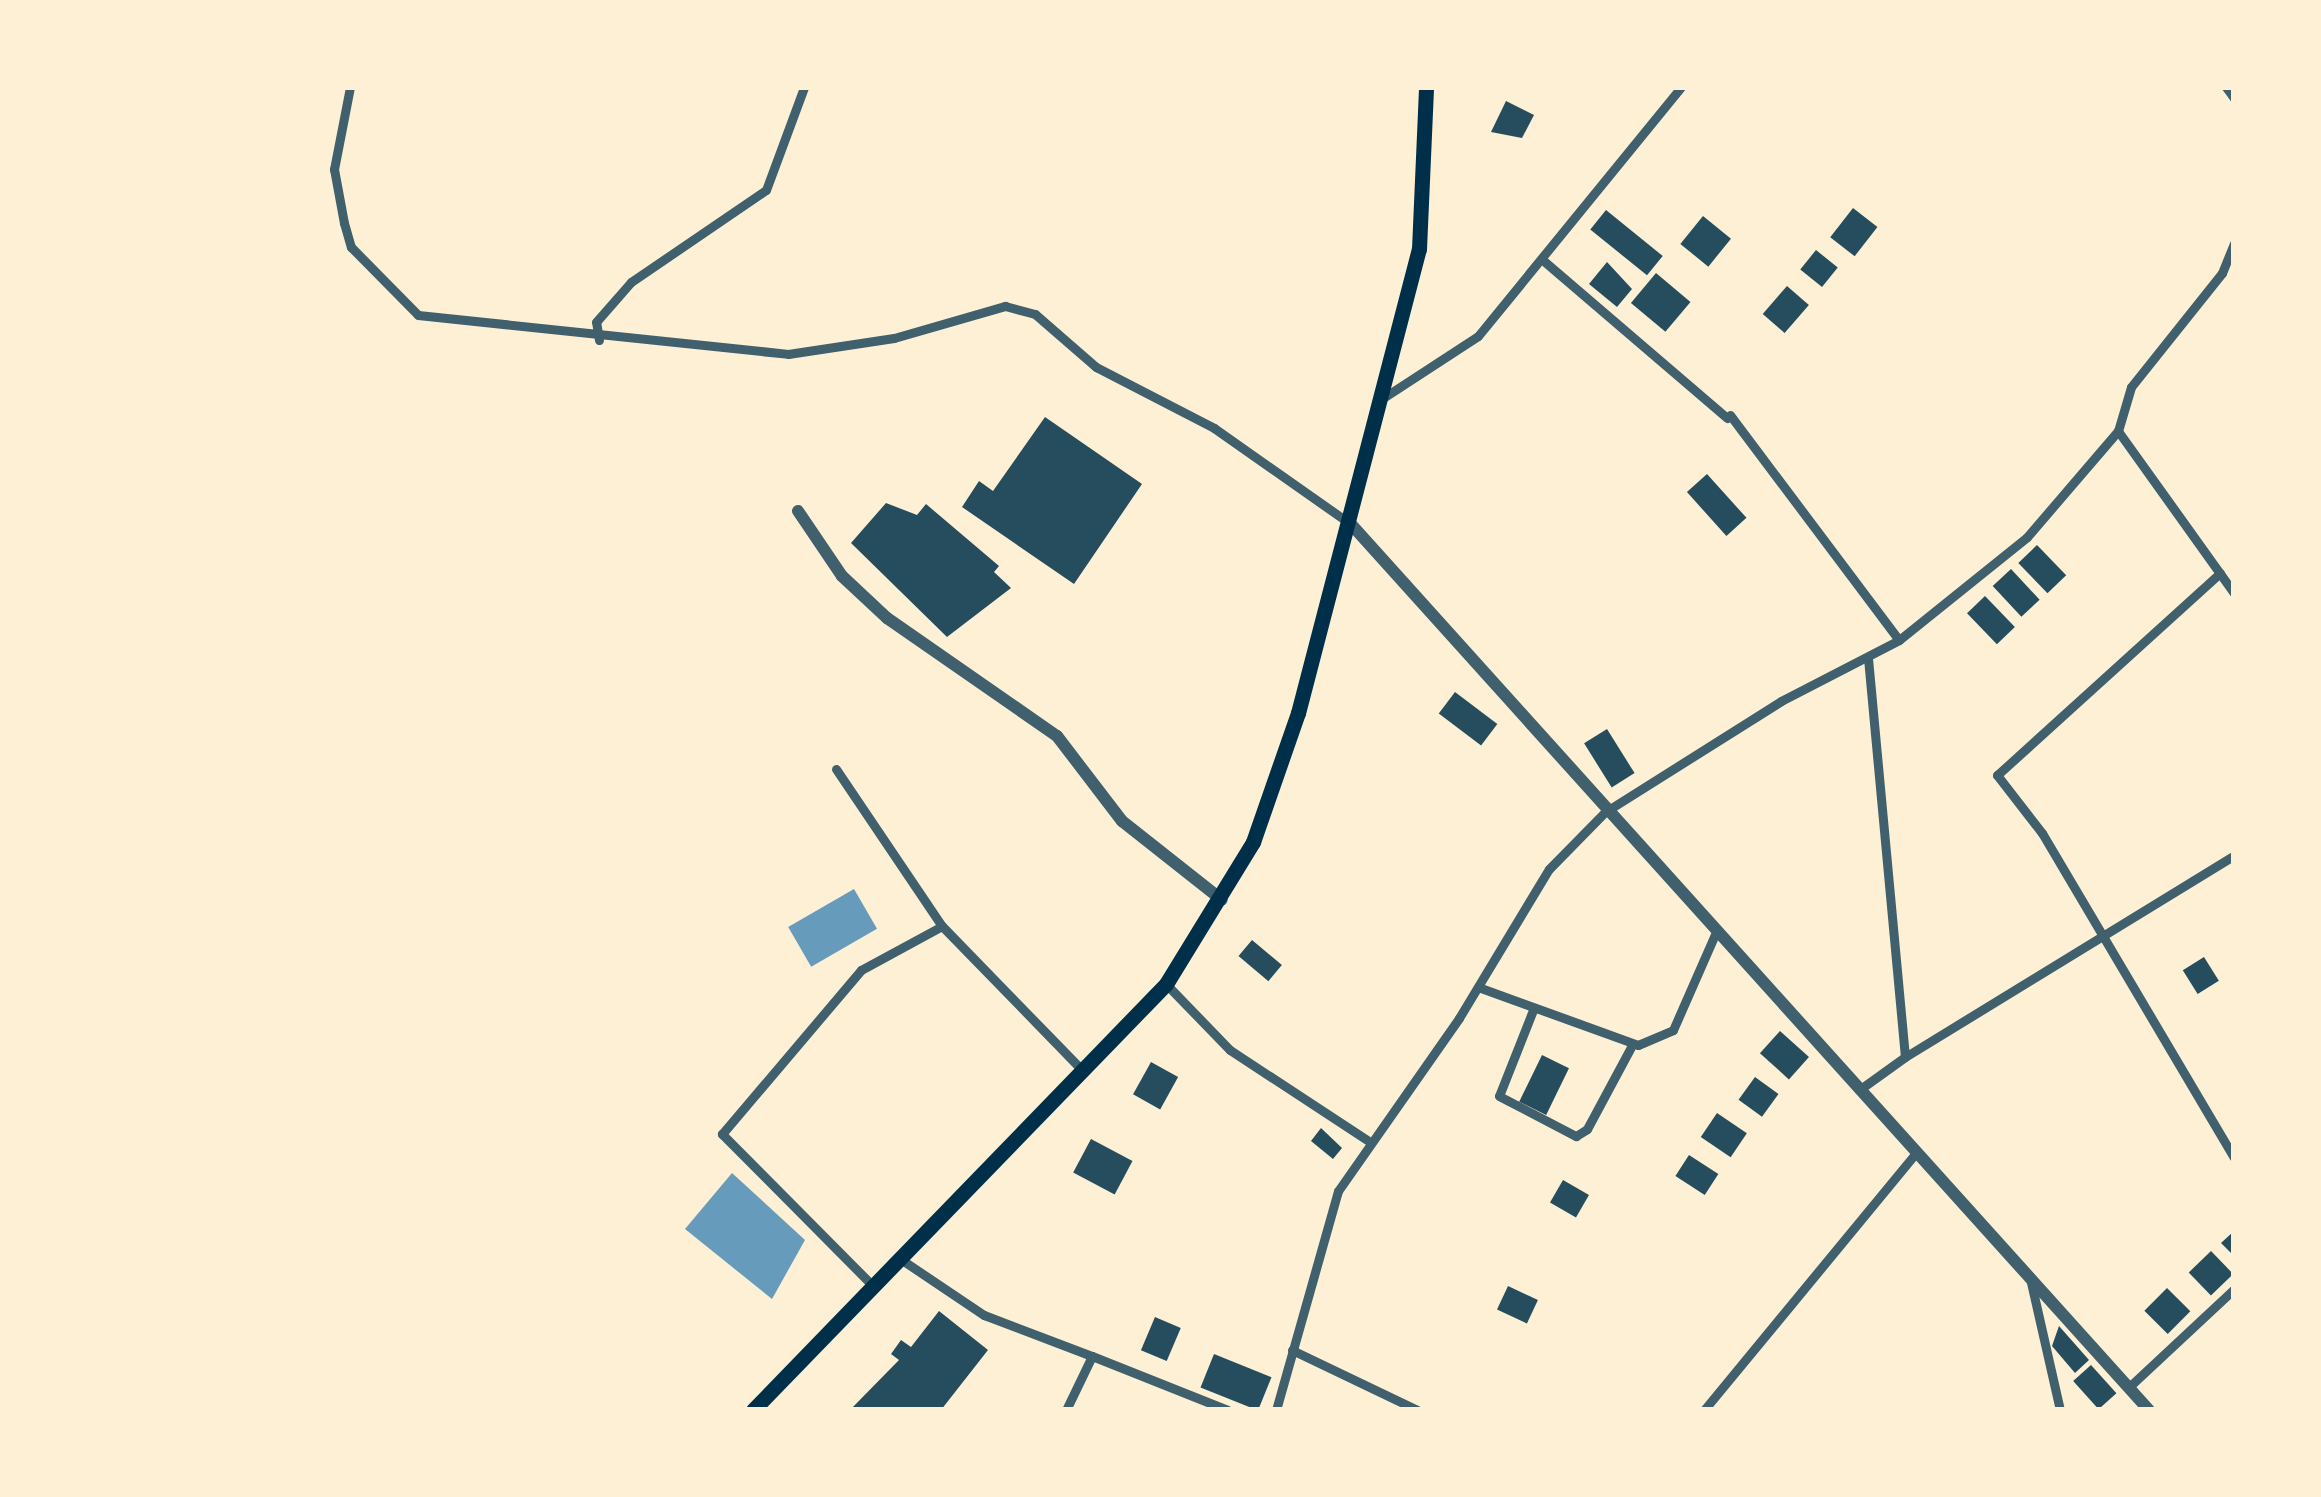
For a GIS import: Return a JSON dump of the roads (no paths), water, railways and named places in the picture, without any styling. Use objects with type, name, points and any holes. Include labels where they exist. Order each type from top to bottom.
[{"type":"main road","points":[[753,1410],[1166,984],[1222,900],[1274,790],[1383,398],[1425,206],[1426,87]]},
{"type":"street","points":[[350,87],[334,169],[351,248],[393,294],[443,323],[788,354],[894,338],[1004,306],[1035,314],[1106,374],[1214,428],[1350,523],[1605,812],[2029,1272],[2149,1410]]},
{"type":"street","points":[[599,340],[596,322],[631,281],[766,190],[804,87]]},
{"type":"street","points":[[1383,398],[1465,347],[1545,262],[1682,87]]},
{"type":"street","points":[[2226,87],[2234,98]]},
{"type":"street","points":[[1276,1410],[1338,1191],[1367,1140],[1478,987],[1524,902],[1605,812],[1781,701],[1899,640],[2027,537],[2118,430],[2131,387],[2222,273],[2234,243]]},
{"type":"street","points":[[1545,262],[1658,351],[1728,417],[1899,640]]},
{"type":"street","points":[[2118,430],[2234,592]]},
{"type":"street","points":[[798,511],[842,576],[887,618],[1057,736],[1122,821],[1222,900]]},
{"type":"street","points":[[2220,573],[1997,775],[2102,934],[2234,1158]]},
{"type":"street","points":[[1868,660],[1905,1057]]},
{"type":"street","points":[[836,769],[942,926],[1084,1072]]},
{"type":"street","points":[[1859,1090],[2234,855]]},
{"type":"street","points":[[875,1287],[722,1134],[861,970],[942,926]]},
{"type":"street","points":[[1534,1010],[1498,1096],[1576,1136],[1632,1045],[1673,1030],[1716,932]]},
{"type":"street","points":[[1166,984],[1230,1050],[1367,1140]]},
{"type":"street","points":[[1478,987],[1632,1045]]},
{"type":"street","points":[[1704,1410],[1917,1152]]},
{"type":"street","points":[[902,1260],[984,1315],[1228,1410]]},
{"type":"street","points":[[2029,1272],[2060,1410]]},
{"type":"street","points":[[2129,1387],[2234,1289]]},
{"type":"street","points":[[1292,1350],[1417,1410]]},
{"type":"street","points":[[1066,1410],[1092,1356]]},
{"type":"water","points":[[854,889],[877,929],[811,967],[788,927]]},
{"type":"water","points":[[732,1173],[805,1240],[772,1299],[685,1229]]}]
